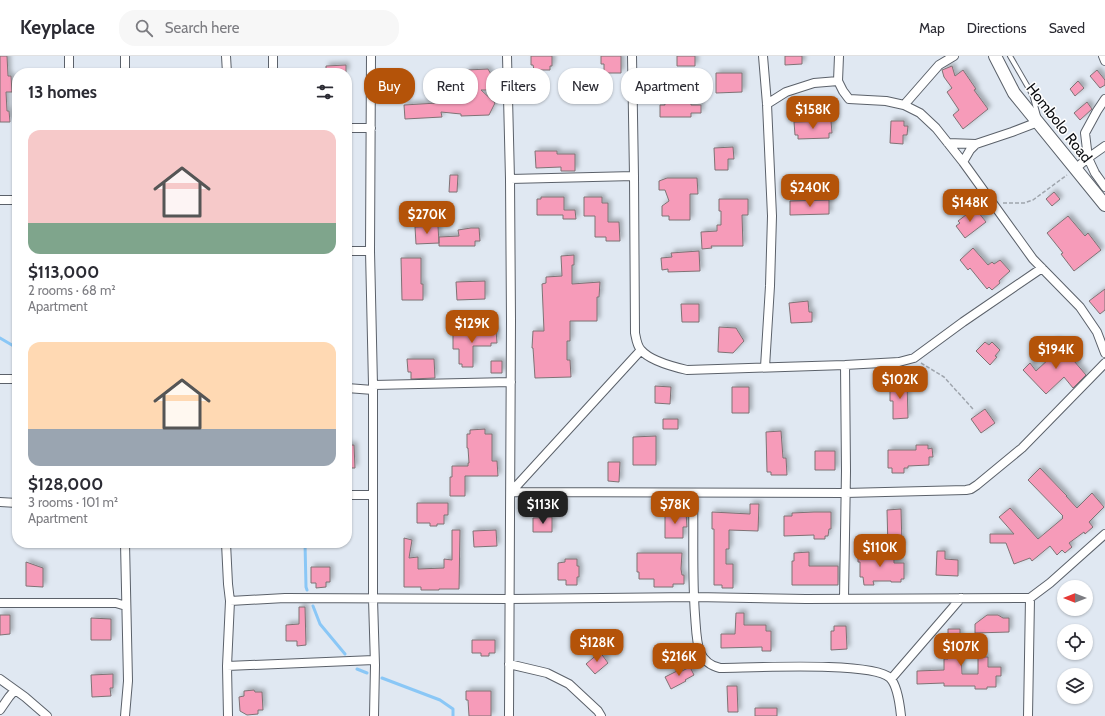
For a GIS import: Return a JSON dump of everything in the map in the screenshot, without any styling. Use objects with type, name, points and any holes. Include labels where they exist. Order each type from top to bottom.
[{"type":"street","points":[[70,56],[70,68]]},
{"type":"street","points":[[125,56],[125,68]]},
{"type":"street","points":[[226,56],[227,68]]},
{"type":"street","points":[[273,56],[273,68]]},
{"type":"street","points":[[371,56],[370,251],[373,387],[374,716]]},
{"type":"street","points":[[507,56],[510,179],[511,382],[509,716]]},
{"type":"street","points":[[632,56],[634,328],[637,342],[641,350],[649,357],[665,364],[687,370],[845,366],[899,362],[914,358],[963,322],[1042,268]]},
{"type":"street","points":[[763,56],[767,104],[772,216],[770,286],[765,367]]},
{"type":"street","points":[[839,56],[838,81],[849,99],[886,101],[904,105],[920,113],[936,128],[963,162],[1033,259],[1080,306],[1097,332],[1105,353]]},
{"type":"street","points":[[904,105],[939,65],[954,56]]},
{"type":"street","name":"Hombolo Road","points":[[995,56],[1014,93],[1105,205]]},
{"type":"street","points":[[1103,56],[1105,61]]},
{"type":"street","points":[[767,104],[786,92],[814,83],[838,81]]},
{"type":"street","points":[[1105,99],[1085,133],[1088,158],[1095,173],[1105,187]]},
{"type":"street","points":[[948,143],[976,144],[1012,132],[1040,125]]},
{"type":"street","points":[[352,128],[371,128]]},
{"type":"street","points":[[963,162],[970,150],[976,144]]},
{"type":"street","points":[[1075,169],[1105,146]]},
{"type":"street","points":[[510,179],[634,176]]},
{"type":"street","points":[[0,200],[12,200]]},
{"type":"street","points":[[352,251],[370,251]]},
{"type":"street","points":[[511,492],[641,350]]},
{"type":"street","points":[[511,492],[845,493],[971,489],[1022,448],[1105,363]]},
{"type":"street","points":[[844,599],[845,366]]},
{"type":"street","points":[[0,379],[12,379]]},
{"type":"street","points":[[352,388],[511,382]]},
{"type":"street","points":[[693,493],[694,597],[696,634],[700,652],[707,663],[720,668],[831,667],[868,670],[885,675],[891,679],[899,700],[901,716]]},
{"type":"street","points":[[352,495],[373,495]]},
{"type":"street","points":[[0,502],[12,502]]},
{"type":"street","points":[[230,601],[285,598],[1030,598],[1050,583],[1105,534]]},
{"type":"street","points":[[125,548],[128,681],[125,716]]},
{"type":"street","points":[[226,548],[230,601],[227,666],[228,716]]},
{"type":"street","points":[[891,679],[961,598]]},
{"type":"street","points":[[1028,716],[1030,598]]},
{"type":"street","points":[[0,603],[116,603],[126,606]]},
{"type":"street","points":[[227,666],[374,660]]},
{"type":"street","points":[[510,664],[547,673],[569,684],[598,711],[601,716]]},
{"type":"street","points":[[0,679],[25,697],[47,716]]},
{"type":"street","points":[[0,710],[8,697],[15,690]]},
{"type":"lane","points":[[1010,56],[1032,94],[1040,125]]},
{"type":"path","points":[[994,205],[1004,203],[1024,203],[1033,200],[1075,169]]},
{"type":"path","points":[[914,358],[944,377],[973,409]]},
{"type":"building","points":[[0,56],[7,56],[8,76],[11,76],[12,92],[6,92],[7,111],[9,111],[10,122],[0,122]]},
{"type":"building","points":[[531,56],[552,56],[552,66],[550,66],[550,68],[534,68],[533,65],[531,65]]},
{"type":"building","points":[[601,56],[621,56],[621,73],[613,73],[613,68],[604,68],[604,64],[601,64]]},
{"type":"building","points":[[677,56],[695,56],[695,66],[677,66]]},
{"type":"building","points":[[785,56],[802,56],[802,64],[785,65]]},
{"type":"building","points":[[346,65],[346,68],[326,68],[326,66]]},
{"type":"building","points":[[952,66],[955,76],[963,70],[976,89],[974,90],[988,109],[963,129],[953,115],[959,110],[947,92],[952,88],[944,77],[942,70]]},
{"type":"building","points":[[478,69],[486,69],[486,90],[481,90],[486,95],[486,104],[494,104],[489,115],[461,116],[461,114],[441,112],[442,117],[405,119],[404,105],[478,104]]},
{"type":"building","points":[[1097,70],[1105,80],[1105,85],[1100,88],[1090,76]]},
{"type":"building","points":[[716,73],[742,73],[742,92],[716,93]]},
{"type":"building","points":[[1078,81],[1084,88],[1075,96],[1070,89]]},
{"type":"building","points":[[1087,102],[1092,109],[1080,120],[1074,113]]},
{"type":"building","points":[[660,105],[701,105],[701,113],[691,113],[691,117],[660,117]]},
{"type":"building","points":[[831,121],[832,133],[829,133],[829,138],[798,139],[798,135],[795,135],[794,122]]},
{"type":"building","points":[[891,121],[904,121],[904,126],[908,126],[907,135],[903,135],[903,144],[890,143]]},
{"type":"building","points":[[733,147],[734,159],[728,159],[728,170],[715,170],[714,148]]},
{"type":"building","points":[[535,151],[557,151],[557,154],[575,154],[575,171],[561,171],[561,167],[536,168]]},
{"type":"building","points":[[450,175],[458,175],[457,192],[449,192]]},
{"type":"building","points":[[667,178],[697,178],[698,194],[690,194],[690,220],[669,220],[669,216],[662,216],[662,206],[669,201],[665,190],[659,190],[659,181]]},
{"type":"building","points":[[1054,192],[1060,199],[1052,206],[1046,199]]},
{"type":"building","points":[[541,197],[564,197],[564,210],[575,210],[576,219],[563,219],[563,215],[537,215],[537,199],[541,199]]},
{"type":"building","points":[[584,197],[602,197],[602,203],[608,203],[608,222],[619,222],[620,241],[606,241],[606,237],[595,237],[595,216],[584,216]]},
{"type":"building","points":[[719,199],[748,199],[748,215],[742,215],[743,246],[711,246],[712,248],[702,249],[701,232],[717,231],[717,225],[721,225]]},
{"type":"building","points":[[829,200],[829,214],[790,215],[790,201]]},
{"type":"building","points":[[975,208],[986,222],[965,238],[956,226],[960,223],[958,221]]},
{"type":"building","points":[[1068,216],[1085,236],[1088,233],[1101,250],[1074,271],[1061,254],[1063,253],[1047,233]]},
{"type":"building","points":[[438,226],[439,243],[416,244],[415,227]]},
{"type":"building","points":[[479,228],[480,241],[475,241],[475,246],[439,246],[439,237],[459,236],[458,230]]},
{"type":"building","points":[[973,248],[988,265],[992,262],[994,264],[1000,260],[1010,271],[992,290],[989,287],[987,289],[970,268],[968,270],[960,260]]},
{"type":"building","points":[[699,251],[700,271],[668,272],[668,269],[662,270],[661,258],[672,257],[671,253]]},
{"type":"building","points":[[574,255],[574,265],[572,265],[572,284],[600,282],[599,297],[597,297],[597,321],[570,321],[570,341],[567,341],[567,360],[570,360],[571,377],[535,378],[532,348],[533,331],[544,331],[542,284],[546,283],[546,277],[562,276],[561,256]]},
{"type":"building","points":[[401,258],[421,258],[421,284],[423,284],[423,300],[402,300]]},
{"type":"building","points":[[485,281],[485,299],[457,300],[456,282]]},
{"type":"building","points":[[1105,289],[1105,310],[1100,314],[1089,301]]},
{"type":"building","points":[[808,301],[809,312],[812,312],[812,322],[791,323],[789,303]]},
{"type":"building","points":[[681,304],[699,304],[699,322],[682,322]]},
{"type":"building","points":[[719,327],[736,328],[744,341],[733,353],[718,352]]},
{"type":"building","points":[[468,330],[496,330],[497,343],[491,343],[491,346],[473,346],[473,367],[462,367],[462,364],[459,364],[459,349],[453,349],[453,332],[468,332]]},
{"type":"building","points":[[1056,340],[1086,375],[1073,388],[1064,377],[1046,394],[1023,370],[1030,363],[1036,371],[1052,356],[1046,350]]},
{"type":"building","points":[[985,342],[989,345],[992,342],[1000,350],[995,356],[997,357],[990,365],[976,351]]},
{"type":"building","points":[[407,359],[434,359],[435,378],[411,379],[411,372],[408,372]]},
{"type":"building","points":[[491,361],[502,361],[502,373],[491,373]]},
{"type":"building","points":[[898,381],[907,381],[908,418],[893,419],[893,401],[890,401],[890,387],[898,387]]},
{"type":"building","points":[[655,386],[671,387],[670,404],[655,403]]},
{"type":"building","points":[[732,387],[749,387],[749,413],[732,413]]},
{"type":"building","points":[[985,409],[995,423],[981,433],[971,419]]},
{"type":"building","points":[[663,419],[678,419],[678,429],[663,429]]},
{"type":"building","points":[[485,429],[485,434],[492,434],[492,461],[497,461],[498,476],[465,476],[465,496],[450,496],[450,477],[452,477],[452,466],[468,466],[469,463],[467,434],[470,434],[470,430]]},
{"type":"building","points":[[781,431],[783,458],[786,458],[787,475],[771,475],[771,472],[767,472],[766,432]]},
{"type":"building","points":[[656,436],[656,465],[633,465],[633,437]]},
{"type":"building","points":[[352,445],[354,445],[355,468],[352,468]]},
{"type":"building","points":[[916,445],[928,445],[928,449],[932,448],[933,457],[929,457],[929,465],[908,466],[908,468],[904,468],[904,473],[892,473],[892,468],[888,468],[888,450],[916,450]]},
{"type":"building","points":[[815,451],[835,451],[835,470],[815,470]]},
{"type":"building","points":[[608,462],[620,462],[619,482],[608,481]]},
{"type":"building","points":[[1040,468],[1077,508],[1092,493],[1104,507],[1089,522],[1093,527],[1085,534],[1084,532],[1069,543],[1072,547],[1065,553],[1062,550],[1057,555],[1050,546],[1032,561],[1030,558],[1014,564],[1006,543],[990,543],[990,534],[1014,534],[999,517],[1010,508],[1038,539],[1063,518],[1063,516],[1028,480]]},
{"type":"building","points":[[417,503],[448,503],[448,515],[444,515],[444,524],[430,526],[430,523],[417,523]]},
{"type":"building","points":[[750,504],[759,504],[758,531],[729,530],[729,549],[726,549],[726,564],[733,564],[733,588],[722,588],[722,585],[714,585],[714,529],[712,529],[712,512],[750,514]]},
{"type":"building","points":[[901,509],[902,547],[888,548],[887,510]]},
{"type":"building","points":[[686,512],[687,527],[683,527],[683,538],[665,538],[665,513]]},
{"type":"building","points":[[831,512],[831,529],[829,529],[828,536],[825,536],[825,539],[814,539],[814,535],[784,536],[784,516],[792,516],[792,513]]},
{"type":"building","points":[[552,517],[552,532],[533,532],[533,518]]},
{"type":"building","points":[[452,530],[460,530],[459,589],[421,590],[421,587],[404,587],[404,538],[412,540],[409,558],[418,557],[418,569],[444,568],[444,559],[452,560]]},
{"type":"building","points":[[496,530],[497,546],[474,547],[473,531]]},
{"type":"building","points":[[894,551],[894,563],[904,563],[904,579],[901,579],[901,582],[873,581],[874,585],[864,585],[863,577],[860,577],[860,562],[858,562],[858,553]]},
{"type":"building","points":[[937,551],[945,551],[945,559],[958,560],[958,576],[936,575]]},
{"type":"building","points":[[809,552],[809,566],[838,566],[838,585],[792,585],[792,561],[794,561],[794,553]]},
{"type":"building","points":[[637,553],[682,553],[681,569],[682,575],[684,575],[684,584],[673,584],[673,587],[654,587],[654,579],[639,579],[639,572],[637,572]]},
{"type":"building","points":[[565,559],[577,559],[577,566],[579,566],[579,577],[577,577],[577,585],[566,585],[566,580],[558,580],[558,563],[565,562]]},
{"type":"building","points":[[26,562],[43,568],[43,587],[26,586]]},
{"type":"building","points":[[311,567],[330,567],[330,582],[326,582],[326,587],[316,588],[316,583],[311,583]]},
{"type":"building","points":[[299,607],[305,607],[306,645],[297,646],[297,641],[286,641],[286,625],[299,624]]},
{"type":"building","points":[[736,613],[744,613],[744,625],[766,625],[766,631],[771,631],[771,651],[762,651],[762,647],[721,648],[721,634],[735,634]]},
{"type":"building","points":[[0,615],[10,615],[10,634],[0,635]]},
{"type":"building","points":[[987,615],[998,615],[1003,618],[1009,618],[1009,632],[975,633],[975,624]]},
{"type":"building","points":[[91,618],[111,619],[111,640],[91,640]]},
{"type":"building","points":[[834,626],[846,626],[847,649],[831,650],[831,631],[834,631]]},
{"type":"building","points":[[948,629],[960,629],[960,639],[973,639],[973,650],[961,650],[962,674],[978,674],[978,657],[988,657],[988,667],[1001,667],[1001,676],[996,676],[996,687],[975,689],[975,686],[944,686],[944,683],[917,684],[917,671],[944,670],[944,659],[948,659]]},
{"type":"building","points":[[472,640],[495,640],[495,653],[489,653],[489,656],[481,656],[481,653],[472,653]]},
{"type":"building","points":[[600,652],[608,663],[595,674],[586,664]]},
{"type":"building","points":[[690,667],[694,675],[671,689],[665,677],[681,669],[682,671]]},
{"type":"building","points":[[113,674],[113,688],[110,688],[111,696],[92,697],[91,675]]},
{"type":"building","points":[[727,686],[737,686],[738,712],[728,712]]},
{"type":"building","points":[[254,690],[255,692],[262,692],[263,710],[258,710],[258,714],[247,715],[240,711],[239,697],[244,696],[244,691]]},
{"type":"building","points":[[466,691],[491,691],[491,716],[469,716]]},
{"type":"building","points":[[755,708],[777,708],[777,716],[755,716]]},
{"type":"waterway","points":[[0,338],[12,345]]},
{"type":"waterway","points":[[305,548],[307,590]]},
{"type":"waterway","points":[[313,606],[320,624],[345,654]]},
{"type":"waterway","points":[[357,669],[367,673]]},
{"type":"waterway","points":[[382,678],[440,700],[453,709],[453,716]]}]
